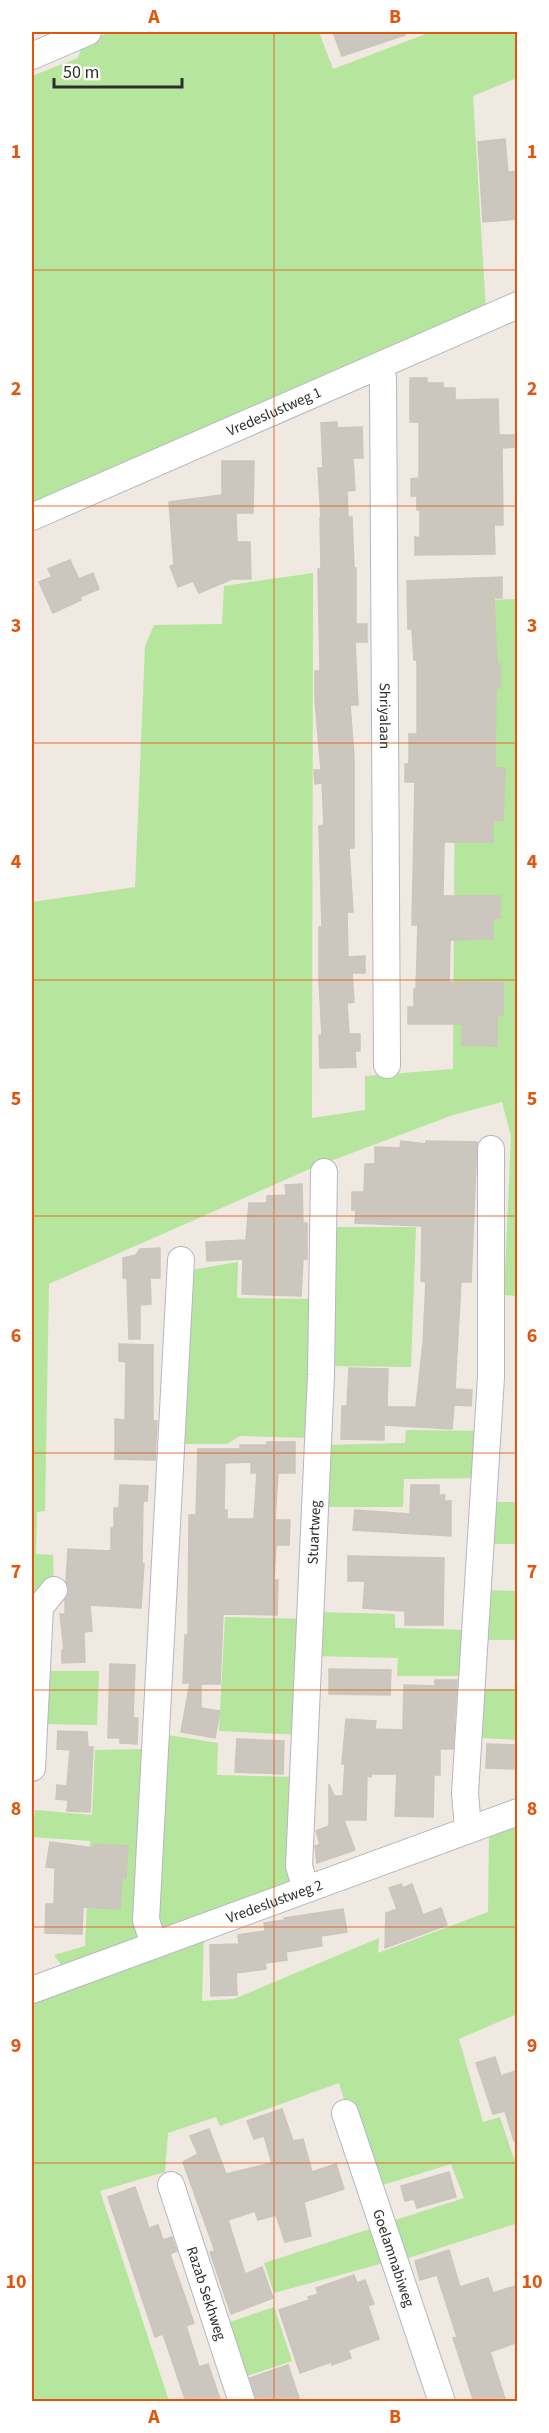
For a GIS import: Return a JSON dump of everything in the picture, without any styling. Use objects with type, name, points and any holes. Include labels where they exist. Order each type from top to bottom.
[{"type":"street","points":[[32,56],[88,32]]},
{"type":"street","name":"Vredeslustweg 1","points":[[32,517],[518,305]]},
{"type":"street","name":"Shriyalaan","points":[[378,367],[383,378],[387,1065]]},
{"type":"street","points":[[468,1830],[465,1793],[491,1377],[491,1149]]},
{"type":"street","name":"Stuartweg","points":[[306,1889],[299,1866],[321,1364],[324,1172]]},
{"type":"street","points":[[154,1945],[146,1920],[181,1260]]},
{"type":"street","points":[[32,1768],[40,1607],[54,1590]]},
{"type":"street","name":"Vredeslustweg 2","points":[[32,1990],[518,1812]]},
{"type":"street","name":"Goelamnabiweg","points":[[345,2113],[442,2402]]},
{"type":"street","name":"Razab Sekhweg","points":[[171,2185],[242,2402]]},
{"type":"green space","points":[[110,32],[319,32],[333,69],[431,32],[517,32],[517,78],[473,96],[486,311],[32,511],[32,76],[78,58],[83,43]]},
{"type":"green space","points":[[313,573],[312,1118],[365,1110],[365,1076],[453,1069],[456,601],[517,599],[517,1296],[504,1295],[511,1136],[502,1102],[453,1115],[312,1168],[49,1284],[45,1511],[37,1512],[36,1554],[53,1555],[54,1585],[32,1689],[32,902],[135,887],[145,646],[154,625],[222,624],[224,586]]},
{"type":"green space","points":[[327,1227],[416,1227],[411,1367],[324,1366]]},
{"type":"green space","points":[[238,1262],[237,1298],[319,1299],[314,1438],[240,1436],[227,1444],[177,1444],[185,1271]]},
{"type":"green space","points":[[406,1430],[487,1431],[483,1478],[404,1479],[403,1507],[320,1507],[323,1445],[405,1443]]},
{"type":"green space","points":[[492,1502],[517,1502],[517,1544],[488,1544]]},
{"type":"green space","points":[[484,1590],[517,1591],[517,1640],[484,1640]]},
{"type":"green space","points":[[314,1612],[395,1614],[395,1628],[471,1630],[471,1676],[397,1676],[398,1658],[313,1656]]},
{"type":"green space","points":[[225,1617],[306,1619],[302,1735],[219,1731]]},
{"type":"green space","points":[[42,1671],[99,1671],[97,1725],[40,1724]]},
{"type":"green space","points":[[481,1689],[517,1689],[517,1740],[481,1738]]},
{"type":"green space","points":[[162,1734],[218,1743],[217,1775],[295,1777],[293,1884],[160,1932],[151,1916]]},
{"type":"green space","points":[[146,1749],[144,1936],[65,1970],[54,1955],[85,1946],[90,1841],[32,1837],[35,1810],[92,1815],[95,1750]]},
{"type":"green space","points":[[517,1819],[517,2014],[459,2039],[483,2122],[500,2117],[514,2159],[517,2159],[517,2230],[515,2224],[399,2261],[386,2223],[464,2198],[451,2164],[370,2189],[339,2083],[220,2126],[216,2117],[168,2133],[165,2172],[100,2191],[169,2401],[32,2402],[32,1996],[204,1931],[202,2001],[234,1999],[379,1938],[378,1953],[488,1912],[489,1829]]},
{"type":"green space","points":[[379,2226],[391,2261],[274,2293],[264,2263]]},
{"type":"green space","points":[[274,2307],[292,2361],[238,2379],[221,2325]]},
{"type":"building","points":[[333,32],[404,32],[405,35],[342,56]]},
{"type":"building","points":[[505,139],[508,172],[518,171],[518,219],[483,222],[478,142]]},
{"type":"building","points":[[410,378],[427,378],[427,383],[443,383],[443,388],[455,388],[455,400],[498,399],[499,435],[516,435],[517,447],[502,448],[503,525],[494,525],[495,554],[415,555],[415,537],[420,538],[420,510],[417,510],[417,496],[411,496],[411,479],[419,478],[419,422],[410,422]]},
{"type":"building","points":[[337,422],[337,428],[362,427],[363,458],[353,458],[355,490],[347,491],[348,517],[352,517],[354,568],[356,568],[356,624],[367,624],[367,642],[355,642],[358,705],[350,705],[354,757],[354,848],[349,848],[353,912],[347,912],[348,957],[365,956],[365,973],[352,973],[354,1002],[347,1003],[349,1034],[360,1034],[360,1051],[355,1051],[356,1067],[320,1068],[319,1035],[322,1035],[319,927],[322,927],[319,826],[324,825],[322,783],[315,784],[314,770],[321,770],[315,700],[315,671],[320,671],[318,569],[321,569],[321,518],[318,468],[323,468],[321,423]]},
{"type":"building","points":[[222,461],[254,461],[253,513],[236,513],[237,542],[250,542],[251,579],[232,579],[199,593],[193,581],[178,587],[170,566],[174,565],[169,502],[222,495]]},
{"type":"building","points":[[70,560],[79,579],[93,573],[99,589],[53,613],[39,582],[52,577],[48,569]]},
{"type":"building","points":[[502,577],[502,598],[494,598],[497,664],[500,664],[500,688],[496,688],[495,768],[505,768],[503,820],[493,820],[493,842],[444,842],[443,896],[500,896],[500,918],[493,918],[493,939],[450,940],[449,982],[503,983],[503,1015],[497,1015],[497,1046],[462,1045],[462,1024],[408,1024],[408,1007],[414,1007],[414,989],[416,989],[418,925],[412,925],[415,782],[405,782],[405,764],[409,764],[409,734],[417,734],[417,660],[414,660],[412,629],[408,629],[407,581]]},
{"type":"building","points":[[401,1141],[426,1144],[426,1141],[477,1142],[471,1282],[461,1282],[455,1389],[472,1390],[471,1406],[454,1405],[452,1429],[384,1425],[384,1440],[341,1439],[342,1406],[347,1406],[349,1368],[388,1369],[387,1407],[416,1407],[423,1343],[426,1282],[421,1281],[422,1226],[355,1223],[356,1210],[352,1210],[352,1192],[364,1192],[365,1164],[375,1164],[375,1147],[400,1148]]},
{"type":"building","points":[[302,1184],[303,1223],[307,1223],[307,1259],[303,1259],[301,1296],[242,1294],[243,1259],[207,1261],[206,1242],[246,1240],[249,1203],[267,1203],[267,1196],[286,1195],[285,1185]]},
{"type":"building","points":[[160,1248],[160,1278],[150,1278],[151,1304],[140,1305],[140,1339],[129,1339],[127,1278],[123,1278],[123,1258],[136,1255],[140,1249]]},
{"type":"building","points":[[119,1344],[153,1345],[153,1421],[157,1421],[155,1460],[115,1459],[115,1419],[125,1420],[126,1362],[119,1361]]},
{"type":"building","points":[[267,1442],[295,1442],[295,1473],[278,1473],[275,1520],[290,1520],[289,1545],[276,1545],[274,1580],[278,1580],[277,1615],[223,1614],[220,1684],[201,1684],[201,1708],[220,1711],[215,1738],[181,1732],[190,1683],[183,1683],[185,1635],[188,1635],[189,1515],[196,1515],[198,1449],[240,1449],[240,1445],[267,1445]],"holes":[[[251,1462],[251,1473],[257,1473],[254,1519],[227,1519],[227,1510],[224,1510],[225,1463]]]},
{"type":"building","points":[[120,1485],[148,1486],[147,1501],[143,1501],[142,1564],[144,1564],[141,1608],[90,1605],[92,1631],[84,1632],[85,1662],[62,1663],[62,1650],[64,1650],[60,1614],[65,1614],[65,1600],[69,1592],[66,1582],[68,1549],[111,1551],[111,1528],[114,1528],[114,1508],[119,1508]]},
{"type":"building","points":[[411,1485],[439,1485],[439,1495],[445,1495],[444,1501],[451,1501],[451,1536],[353,1530],[355,1510],[410,1514]]},
{"type":"building","points":[[348,1556],[444,1558],[443,1625],[405,1625],[405,1611],[363,1608],[365,1581],[348,1581]]},
{"type":"building","points":[[110,1664],[135,1665],[133,1718],[138,1718],[137,1744],[120,1743],[120,1738],[108,1738]]},
{"type":"building","points":[[329,1669],[391,1670],[390,1695],[329,1694]]},
{"type":"building","points":[[435,1680],[457,1680],[453,1749],[440,1749],[440,1775],[434,1775],[433,1817],[395,1816],[397,1774],[371,1774],[371,1777],[367,1776],[366,1820],[344,1820],[355,1850],[317,1863],[315,1846],[320,1844],[316,1831],[329,1826],[329,1784],[334,1796],[343,1796],[345,1764],[342,1764],[346,1719],[376,1721],[375,1729],[403,1730],[404,1685],[435,1686]]},
{"type":"building","points":[[58,1731],[87,1732],[88,1747],[93,1747],[90,1812],[67,1811],[68,1800],[56,1799],[57,1785],[67,1786],[70,1750],[57,1749]]},
{"type":"building","points":[[237,1739],[284,1741],[283,1774],[235,1772]]},
{"type":"building","points":[[487,1744],[518,1745],[518,1769],[486,1768]]},
{"type":"building","points":[[50,1842],[94,1848],[94,1844],[128,1846],[126,1878],[122,1878],[120,1909],[83,1907],[82,1934],[45,1933],[46,1904],[54,1904],[55,1868],[46,1867]]},
{"type":"building","points":[[401,1884],[403,1888],[412,1884],[423,1915],[441,1908],[447,1925],[385,1948],[386,1913],[397,1909],[389,1888]]},
{"type":"building","points":[[343,1909],[347,1932],[321,1936],[322,1946],[286,1952],[287,1960],[265,1963],[266,1969],[236,1973],[237,1995],[211,1996],[210,1945],[239,1944],[238,1935],[265,1931],[264,1923]]},
{"type":"building","points":[[495,2057],[501,2076],[518,2070],[518,2140],[514,2141],[505,2111],[493,2114],[476,2063]]},
{"type":"building","points":[[282,2109],[293,2141],[303,2139],[312,2172],[336,2164],[344,2189],[304,2202],[311,2236],[285,2242],[276,2215],[258,2220],[255,2211],[228,2220],[245,2274],[262,2267],[273,2298],[231,2314],[210,2252],[215,2251],[183,2162],[198,2154],[190,2136],[209,2129],[226,2174],[272,2163],[264,2136],[254,2139],[247,2121]]},
{"type":"building","points":[[449,2172],[456,2197],[417,2208],[414,2199],[405,2201],[401,2186]]},
{"type":"building","points":[[135,2187],[149,2228],[158,2225],[163,2240],[172,2237],[177,2251],[170,2254],[194,2323],[186,2326],[199,2367],[208,2364],[221,2402],[186,2402],[163,2334],[155,2337],[108,2197]]},
{"type":"building","points":[[449,2250],[460,2287],[488,2278],[493,2293],[518,2285],[518,2342],[490,2352],[506,2402],[474,2402],[453,2338],[457,2337],[437,2275],[420,2280],[415,2261]]},
{"type":"building","points":[[354,2275],[357,2283],[365,2280],[374,2304],[368,2306],[379,2339],[348,2350],[351,2358],[332,2365],[331,2362],[300,2373],[279,2310],[309,2300],[308,2297],[318,2294],[316,2288]]},
{"type":"building","points":[[288,2365],[299,2398],[289,2402],[257,2402],[250,2378]]}]
